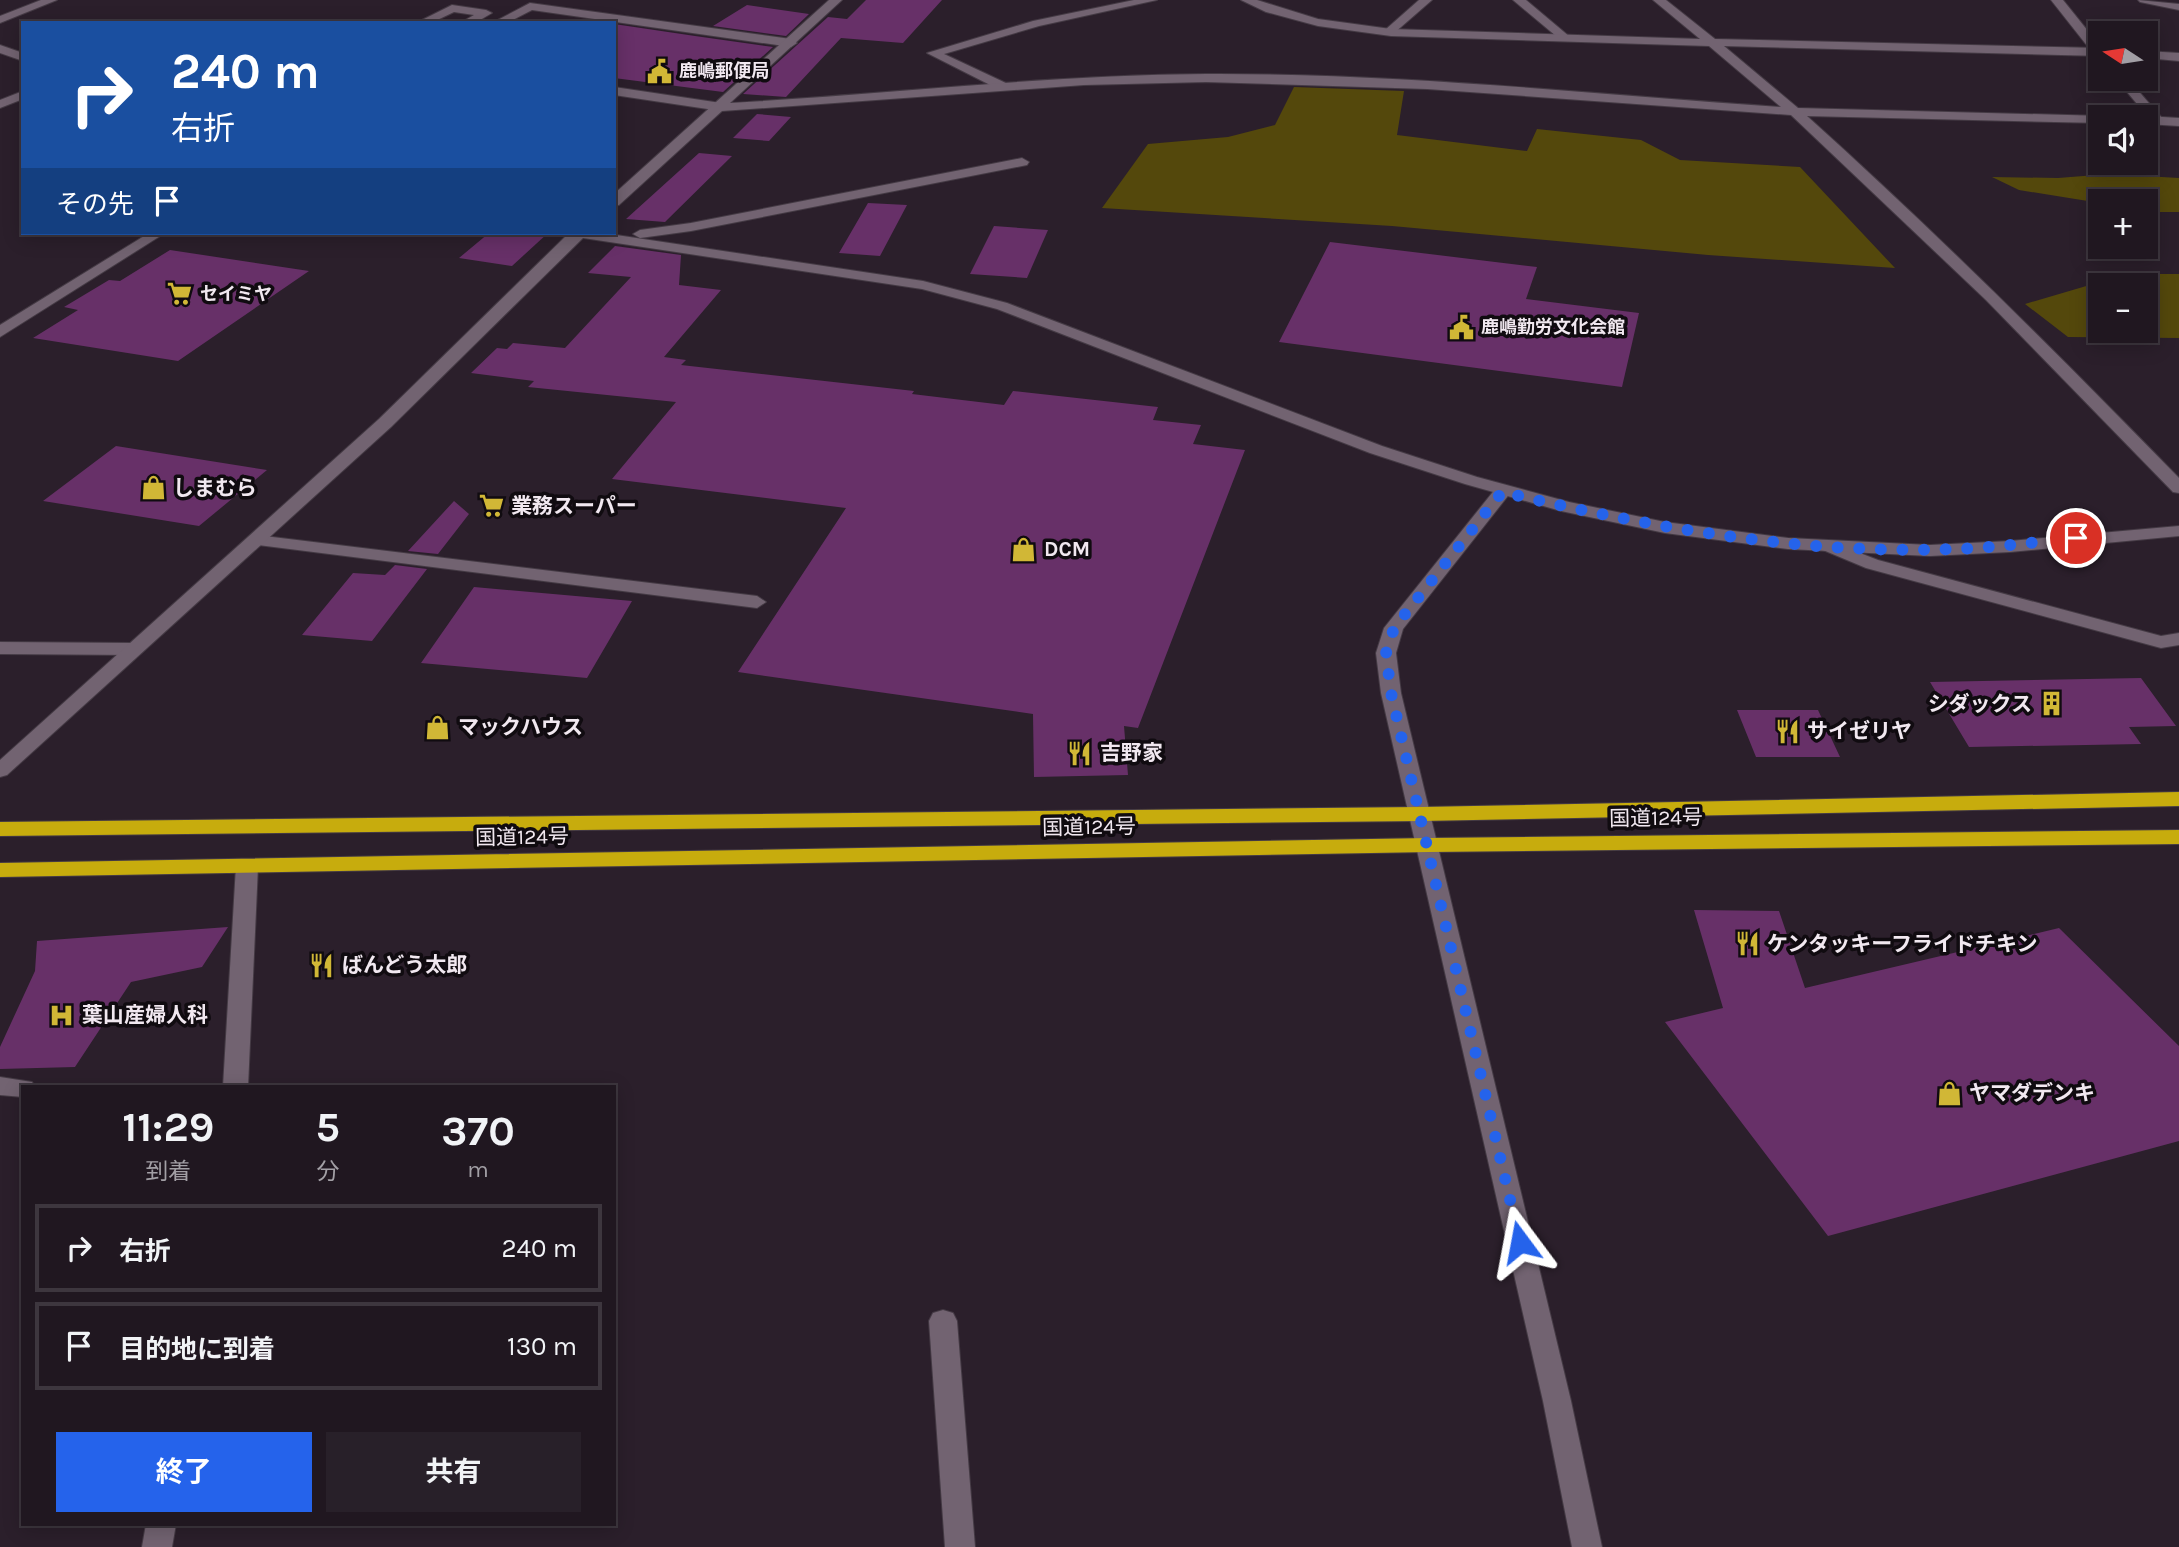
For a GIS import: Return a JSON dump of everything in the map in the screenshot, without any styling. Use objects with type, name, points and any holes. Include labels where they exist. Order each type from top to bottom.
[{"type":"highway","name":"国道124号","points":[[0,829],[1421,814],[2179,799]]},
{"type":"highway","name":"国道124号","points":[[0,870],[1429,845],[2179,837]]},
{"type":"street","points":[[0,20],[51,0]]},
{"type":"street","points":[[616,200],[836,0]]},
{"type":"street","points":[[1004,87],[933,53],[1037,23],[1151,0]]},
{"type":"street","points":[[1247,0],[1297,18],[1389,32],[2088,52]]},
{"type":"street","points":[[1389,32],[1426,0]]},
{"type":"street","points":[[1518,0],[1566,39]]},
{"type":"street","points":[[1659,0],[1798,113],[2038,342],[2179,488]]},
{"type":"street","points":[[2057,0],[2088,38]]},
{"type":"street","points":[[2144,0],[2179,7]]},
{"type":"street","points":[[502,21],[530,6],[791,43]]},
{"type":"street","points":[[426,21],[452,8],[486,13],[470,21]]},
{"type":"street","points":[[0,48],[21,56]]},
{"type":"street","points":[[2158,56],[2179,57]]},
{"type":"street","points":[[616,91],[720,107],[1129,79],[1298,79],[1798,113],[2088,119]]},
{"type":"street","points":[[0,104],[21,96]]},
{"type":"street","points":[[2158,120],[2179,121]]},
{"type":"street","points":[[640,234],[691,227],[1022,162]]},
{"type":"street","points":[[0,332],[155,235]]},
{"type":"street","points":[[0,771],[385,423],[576,235]]},
{"type":"street","points":[[591,235],[878,278],[970,297],[1002,306],[1353,443],[1502,492],[1683,531],[1829,546],[1955,550],[2179,531]]},
{"type":"street","points":[[1502,492],[1394,628],[1386,653],[1391,693],[1429,845],[1557,1401],[1587,1547]]},
{"type":"street","points":[[256,540],[757,602]]},
{"type":"street","points":[[1829,546],[1872,564],[2161,642],[2179,639]]},
{"type":"street","points":[[0,648],[135,649]]},
{"type":"street","points":[[234,1085],[247,866]]},
{"type":"street","points":[[0,1086],[21,1088]]},
{"type":"street","points":[[943,1321],[960,1547]]},
{"type":"street","points":[[157,1547],[161,1526]]},
{"type":"shaded area","points":[[1294,87],[1404,91],[1397,135],[1527,151],[1537,129],[1641,140],[1680,160],[1800,167],[1895,268],[1708,255],[1392,226],[1102,208],[1148,144],[1228,137],[1275,125]]},
{"type":"shaded area","points":[[2126,175],[2179,178],[2179,212],[2158,212],[2158,189],[2088,189],[2088,201],[2019,190],[1992,177]]},
{"type":"shaded area","points":[[2158,274],[2179,274],[2179,338],[2158,338]]},
{"type":"shaded area","points":[[2088,285],[2088,337],[2068,337],[2025,304]]},
{"type":"building","points":[[866,0],[942,0],[903,43],[841,38],[786,97],[743,94],[828,17],[847,19]]},
{"type":"building","points":[[747,5],[809,14],[786,36],[713,26]]},
{"type":"building","points":[[616,24],[773,47],[723,92],[616,78]]},
{"type":"building","points":[[757,114],[791,117],[769,141],[733,138]]},
{"type":"building","points":[[699,153],[732,156],[665,222],[626,219]]},
{"type":"building","points":[[868,203],[907,205],[880,256],[839,253]]},
{"type":"building","points":[[994,226],[1048,230],[1027,278],[970,274]]},
{"type":"building","points":[[487,235],[546,235],[512,266],[459,258]]},
{"type":"building","name":"鹿嶋勤労文化会館","points":[[1330,242],[1537,267],[1526,299],[1639,313],[1622,387],[1279,342]]},
{"type":"building","points":[[615,246],[681,255],[679,285],[721,290],[664,357],[686,360],[681,365],[914,391],[912,394],[1004,405],[1013,391],[1158,407],[1153,420],[1201,425],[1193,444],[1245,450],[1138,728],[1124,726],[1128,775],[1034,777],[1033,714],[738,672],[846,508],[612,479],[676,402],[528,387],[534,381],[471,373],[497,348],[507,349],[513,343],[565,348],[631,277],[588,273]]},
{"type":"building","name":"セイミヤ","points":[[170,250],[309,271],[178,361],[33,338],[78,310],[64,307],[109,280],[120,281]]},
{"type":"building","name":"しまむら","points":[[116,446],[267,470],[199,526],[43,501]]},
{"type":"building","points":[[454,501],[469,514],[438,554],[408,551]]},
{"type":"building","points":[[395,565],[427,569],[372,641],[302,635],[353,573],[385,575]]},
{"type":"building","points":[[474,587],[632,601],[587,678],[421,663]]},
{"type":"building","name":"シダックス","points":[[2141,678],[2176,726],[2129,727],[2141,744],[1969,747],[1930,682]]},
{"type":"building","points":[[1737,710],[1818,710],[1840,757],[1756,757]]},
{"type":"building","name":"ヤマダデンキ","points":[[1694,910],[1779,911],[1805,988],[2059,928],[2179,1046],[2179,1141],[1828,1236],[1665,1022],[1723,1008]]},
{"type":"building","name":"葉山産婦人科","points":[[228,927],[202,967],[131,982],[75,1067],[0,1069],[0,1047],[35,971],[37,941]]},
{"type":"place","name":"鹿嶋郵便局","points":[[659,71]]},
{"type":"place","name":"セイミヤ","points":[[180,294]]},
{"type":"place","name":"鹿嶋勤労文化会館","points":[[1461,327]]},
{"type":"place","name":"しまむら","points":[[153,488]]},
{"type":"place","name":"業務スーパー","points":[[491,506]]},
{"type":"place","name":"DCM","points":[[1024,549]]},
{"type":"place","name":"シダックス","points":[[2052,704]]},
{"type":"place","name":"マックハウス","points":[[438,727]]},
{"type":"place","name":"サイゼリヤ","points":[[1787,731]]},
{"type":"place","name":"吉野家","points":[[1080,753]]},
{"type":"place","name":"ケンタッキーフライドチキン","points":[[1747,944]]},
{"type":"place","name":"ばんどう太郎","points":[[322,965]]},
{"type":"place","name":"葉山産婦人科","points":[[62,1015]]},
{"type":"place","name":"ヤマダデンキ","points":[[1949,1093]]},
{"type":"route","points":[[1520,1242],[1391,693],[1386,653],[1394,628],[1502,492],[1647,525],[1765,541],[1888,549],[1955,550],[2076,538]]}]
